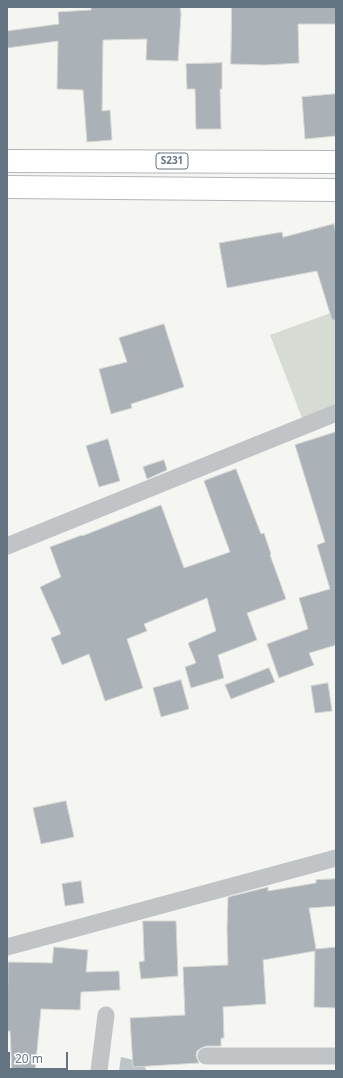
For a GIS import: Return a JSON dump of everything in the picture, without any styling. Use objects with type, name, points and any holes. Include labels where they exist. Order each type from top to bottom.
[{"type":"main road","name":"S231","points":[[7,161],[336,162]]},
{"type":"main road","points":[[7,187],[336,190]]},
{"type":"street","points":[[7,546],[336,413]]},
{"type":"street","points":[[7,947],[336,858]]},
{"type":"street","points":[[99,1071],[106,1015]]},
{"type":"street","points":[[206,1056],[336,1056]]},
{"type":"shaded area","points":[[336,311],[336,405],[302,418],[270,335]]},
{"type":"shaded area","points":[[121,1057],[142,1062],[147,1071],[119,1071]]},
{"type":"building","points":[[91,7],[180,7],[181,14],[178,61],[146,60],[147,39],[103,40],[102,111],[110,110],[112,140],[87,142],[83,90],[57,89],[58,41],[7,48],[7,31],[59,24],[58,12],[91,10]]},
{"type":"building","points":[[232,7],[336,7],[336,24],[298,24],[299,63],[265,65],[231,64]]},
{"type":"building","points":[[222,63],[222,89],[220,89],[221,129],[196,129],[195,89],[187,89],[186,64]]},
{"type":"building","points":[[336,94],[336,136],[305,139],[302,97]]},
{"type":"building","points":[[334,224],[336,234],[336,320],[332,320],[317,271],[227,288],[219,243],[282,232],[283,237]]},
{"type":"building","points":[[164,324],[184,387],[131,404],[132,408],[111,414],[99,369],[127,362],[119,338]]},
{"type":"building","points":[[336,432],[336,645],[309,653],[314,665],[279,678],[267,644],[308,629],[299,598],[330,589],[317,545],[325,542],[295,445]]},
{"type":"building","points":[[108,439],[120,481],[99,487],[86,446]]},
{"type":"building","points":[[164,460],[167,470],[147,479],[143,467]]},
{"type":"building","points":[[236,469],[261,534],[264,533],[271,554],[270,555],[286,599],[247,613],[257,640],[218,655],[224,678],[191,688],[185,667],[196,663],[188,643],[216,631],[207,598],[144,624],[147,631],[127,639],[143,688],[105,701],[89,654],[62,665],[51,638],[61,634],[40,587],[61,577],[50,547],[161,505],[184,568],[230,552],[204,481]]},
{"type":"building","points":[[269,668],[275,682],[231,699],[225,685]]},
{"type":"building","points":[[181,680],[189,709],[161,717],[153,688]]},
{"type":"building","points":[[328,683],[332,711],[315,713],[311,686]]},
{"type":"building","points":[[66,801],[74,837],[41,844],[33,808]]},
{"type":"building","points":[[336,879],[336,906],[309,908],[316,949],[336,947],[336,1008],[314,1007],[315,951],[263,960],[266,1004],[223,1007],[224,1038],[221,1038],[221,1046],[206,1046],[197,1051],[196,1056],[199,1063],[133,1067],[130,1018],[185,1015],[183,967],[228,965],[228,897],[268,887],[268,891],[316,883],[316,880]]},
{"type":"building","points":[[81,881],[84,903],[65,906],[62,884]]},
{"type":"building","points":[[143,921],[176,921],[178,976],[141,979],[139,962],[144,961]]},
{"type":"building","points":[[54,947],[88,950],[86,972],[119,971],[120,990],[81,992],[80,1010],[41,1009],[35,1071],[12,1071],[10,1031],[7,1031],[8,962],[52,963]]}]
